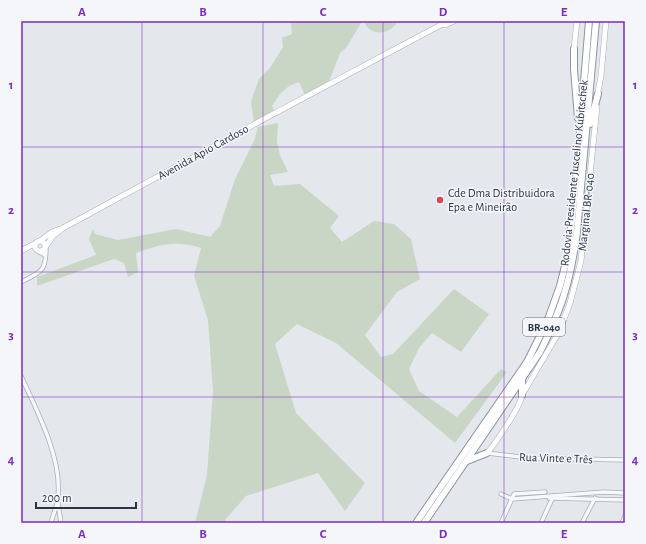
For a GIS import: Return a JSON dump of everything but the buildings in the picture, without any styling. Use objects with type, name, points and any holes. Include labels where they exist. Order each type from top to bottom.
[{"type":"highway","name":"Rodovia Presidente Juscelino Kubitschek","points":[[416,523],[521,371],[534,350],[552,310],[569,250],[580,140],[589,21]]},
{"type":"highway","name":"Rodovia Presidente Juscelino Kubitschek","points":[[424,523],[540,352],[564,298],[578,232],[596,21]]},
{"type":"highway","points":[[574,49],[574,69],[580,140]]},
{"type":"highway","points":[[586,144],[598,94]]},
{"type":"highway","points":[[522,380],[522,395]]},
{"type":"highway","points":[[466,461],[487,453]]},
{"type":"street","name":"Avenida Apio Cardoso","points":[[38,251],[21,251],[38,242],[52,232],[63,228],[270,115],[343,78],[448,21]]},
{"type":"street","name":"Avenida Apio Cardoso","points":[[343,78],[352,76],[454,21]]},
{"type":"street","points":[[574,49],[577,21]]},
{"type":"street","name":"Marginal BR-040","points":[[487,453],[516,409],[522,395],[559,332],[570,303],[581,261],[606,21]]},
{"type":"street","name":"Avenida Apio Cardoso","points":[[46,247],[53,236],[63,228]]},
{"type":"street","points":[[21,282],[42,270],[45,265],[46,247],[44,242],[38,242],[35,247],[45,256]]},
{"type":"street","points":[[38,251],[43,251],[46,247]]},
{"type":"street","points":[[21,376],[52,448],[59,485],[57,502],[50,523]]},
{"type":"street","name":"Rua Vinte e Três","points":[[487,453],[529,458],[625,460]]},
{"type":"street","points":[[501,523],[512,499],[512,495],[545,492]]},
{"type":"street","points":[[553,497],[604,492],[625,493]]},
{"type":"street","points":[[501,494],[512,499],[553,497],[625,500]]},
{"type":"street","points":[[541,523],[553,497]]},
{"type":"street","points":[[582,523],[595,498]]},
{"type":"street","points":[[57,502],[61,523]]},
{"type":"street","points":[[622,523],[625,516]]},
{"type":"green space","points":[[291,21],[362,21],[348,45],[340,53],[329,82],[305,95],[299,82],[289,86],[280,94],[272,106],[274,111],[254,123],[251,102],[255,90],[259,79],[270,68],[283,47],[282,38],[292,34]]},
{"type":"green space","points":[[364,21],[397,22],[390,30],[385,32],[375,32],[370,30]]},
{"type":"green space","points":[[278,123],[277,142],[280,155],[288,172],[270,175],[274,186],[300,184],[339,216],[330,228],[342,242],[374,221],[394,224],[411,239],[420,279],[397,292],[365,335],[381,357],[393,354],[454,289],[489,314],[461,352],[432,333],[419,348],[409,369],[419,391],[457,417],[501,369],[507,372],[455,443],[336,343],[297,324],[275,344],[296,413],[365,483],[345,511],[318,473],[246,496],[225,520],[226,523],[195,523],[207,475],[213,391],[208,320],[194,276],[201,248],[184,244],[168,244],[136,253],[138,272],[128,277],[124,263],[114,259],[37,286],[37,277],[96,255],[89,239],[93,229],[95,234],[118,240],[176,229],[210,237],[220,226],[235,179],[254,141],[258,127]]},
{"type":"place","name":"Cde Dma Distribuidora Epa e Mineirão","points":[[440,200]]}]
